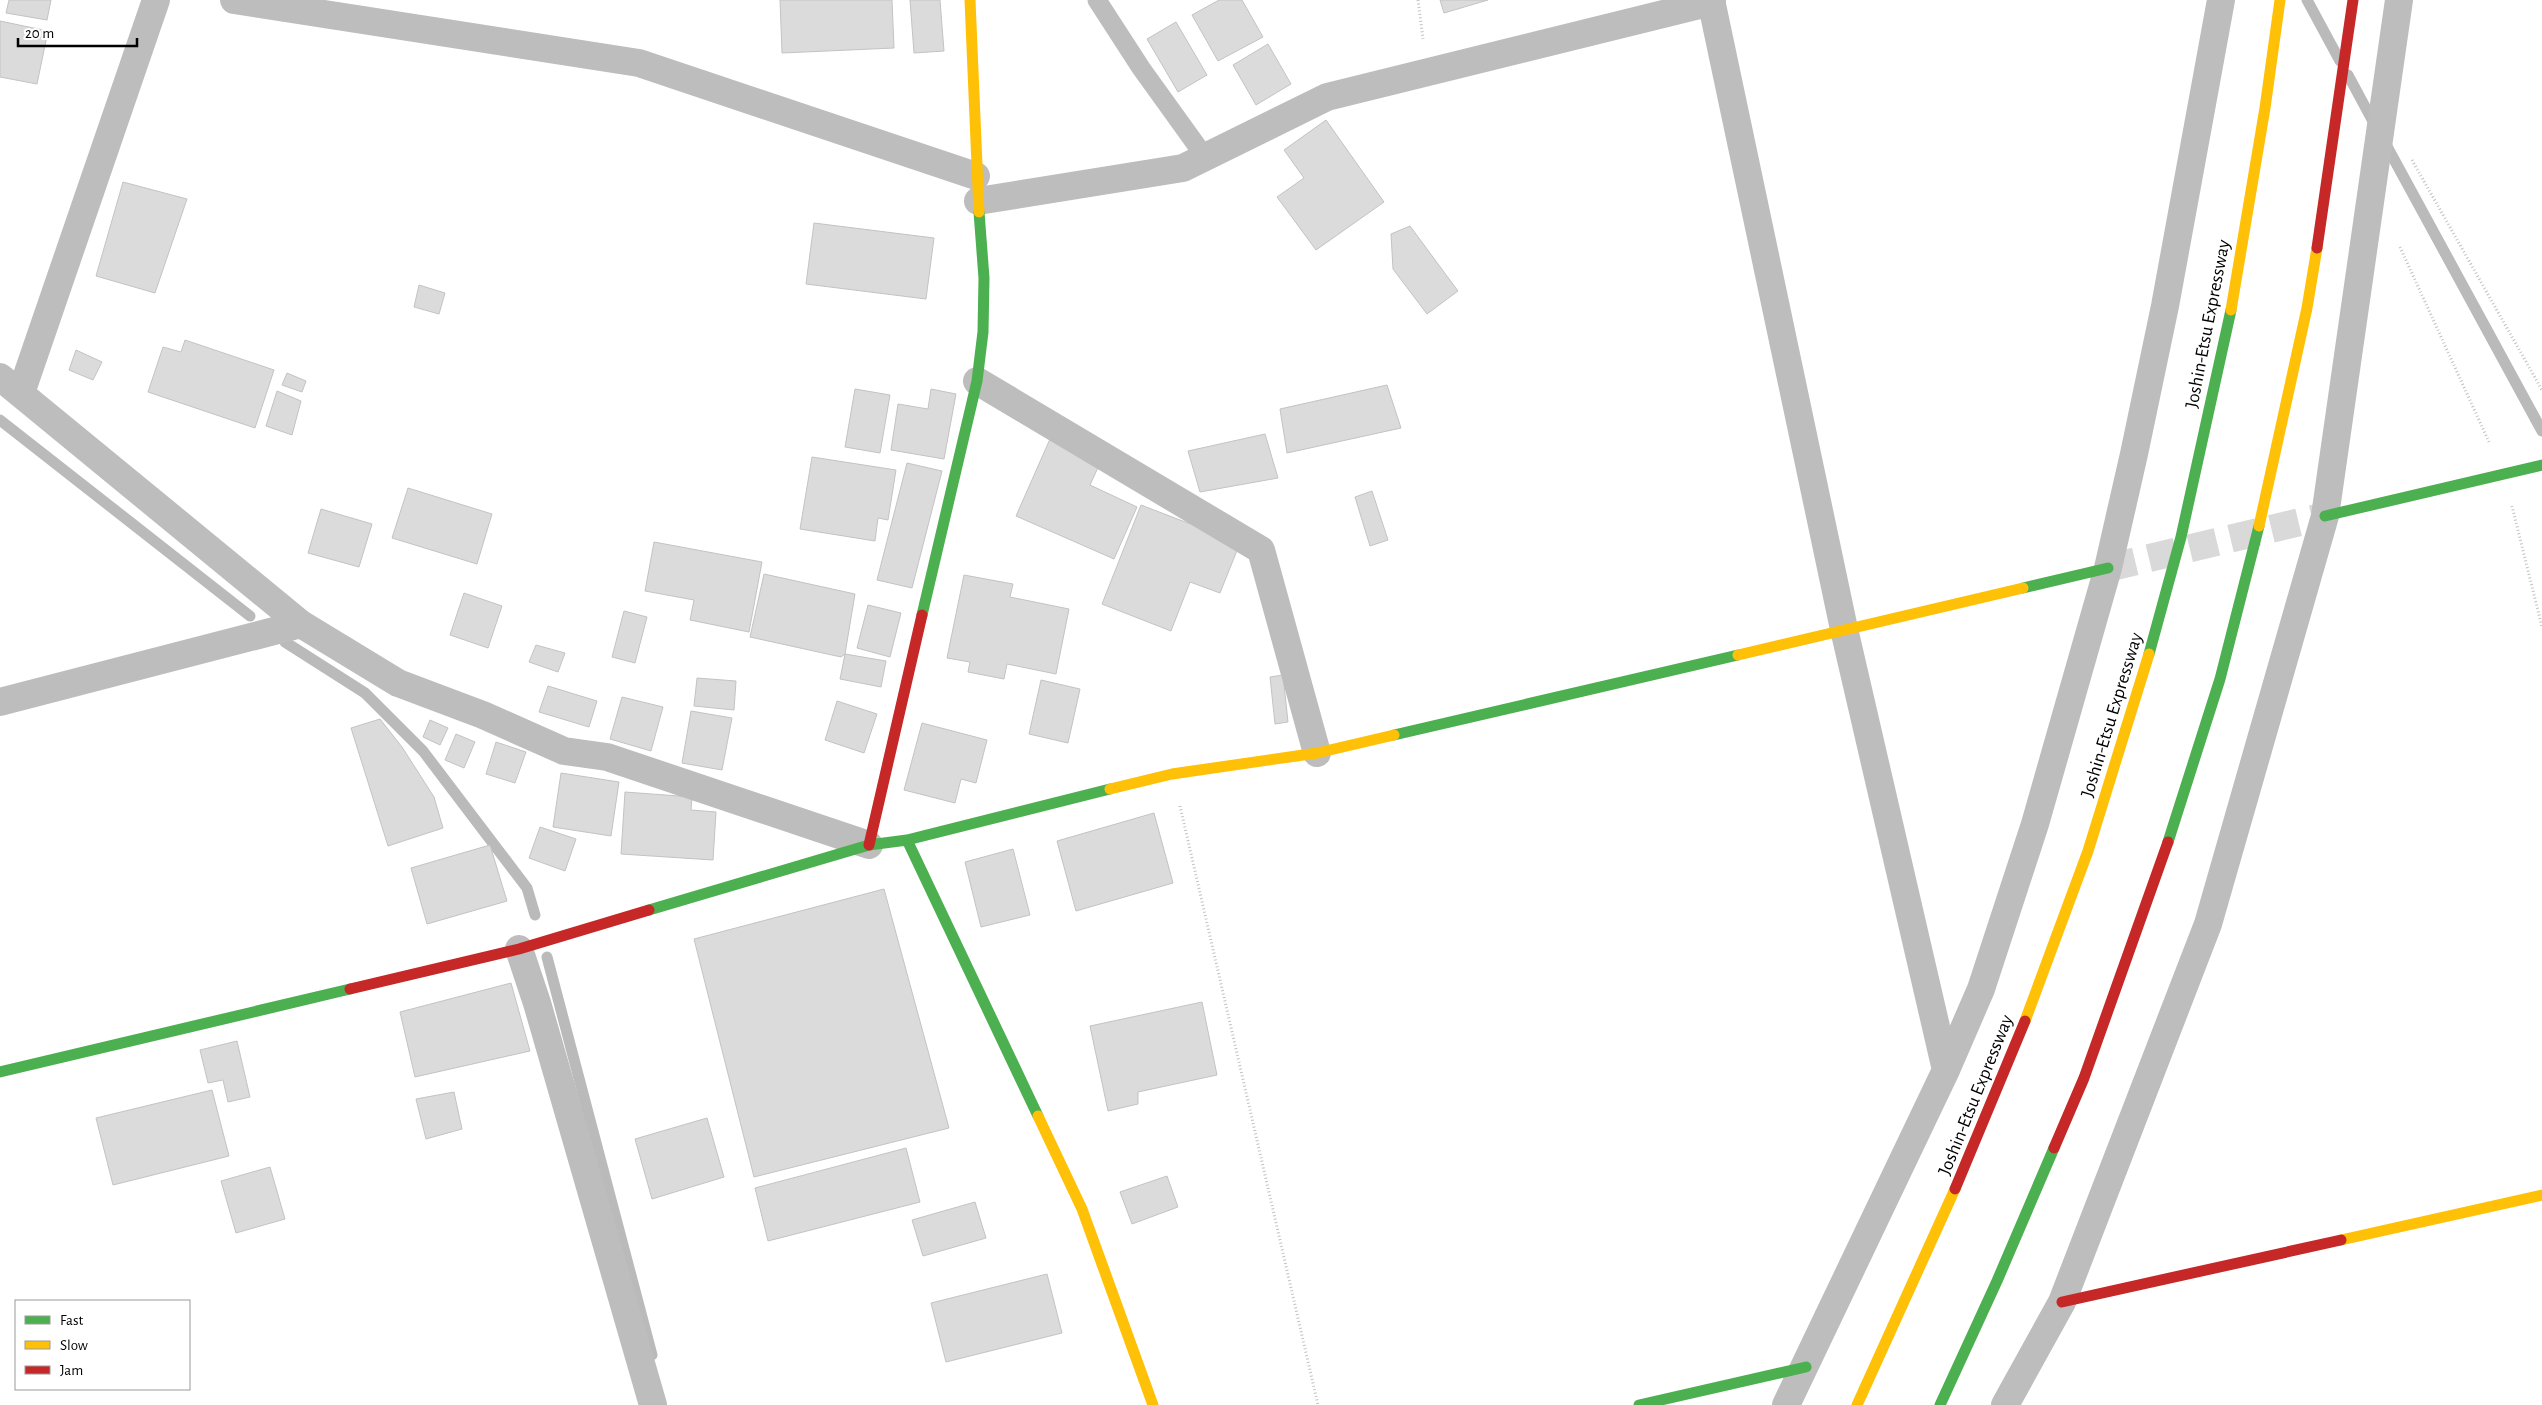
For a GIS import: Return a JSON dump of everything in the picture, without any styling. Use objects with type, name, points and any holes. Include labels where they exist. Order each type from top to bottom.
[{"type":"main road","points":[[869,845],[975,398],[983,332],[984,278],[977,188],[970,0]]},
{"type":"main road","name":"Joshin-Etsu Expressway","points":[[1857,1405],[1936,1237],[2018,1040],[2088,851],[2154,642],[2196,475],[2235,290],[2269,86],[2280,0]]},
{"type":"main road","points":[[1940,1405],[1997,1281],[2084,1078],[2154,885],[2220,679],[2266,496],[2307,308],[2338,114],[2353,0]]},
{"type":"main road","points":[[2326,516],[2542,465]]},
{"type":"main road","points":[[0,1072],[519,949],[869,845],[907,840],[1172,774],[1317,753],[2108,568]]},
{"type":"main road","points":[[907,840],[1082,1208],[1153,1405]]},
{"type":"main road","points":[[2062,1302],[2542,1195]]},
{"type":"main road","points":[[1639,1405],[1806,1367]]},
{"type":"street","points":[[156,0],[10,385],[301,624],[398,683],[483,715],[564,751],[607,757],[869,845]]},
{"type":"street","points":[[234,0],[638,63],[977,188],[1183,168],[1326,98],[1712,1],[1844,629],[1946,1070]]},
{"type":"street","points":[[1786,1405],[1806,1367],[1946,1070],[1981,989],[2009,907],[2108,568],[2165,306],[2221,0]]},
{"type":"street","points":[[2013,1399],[2062,1302],[2208,924],[2326,516],[2399,0]]},
{"type":"street","points":[[977,381],[1260,550],[1317,753]]},
{"type":"street","points":[[0,702],[301,624]]},
{"type":"street","points":[[519,949],[537,1003],[653,1405]]},
{"type":"lane","points":[[1097,0],[1141,68],[1205,157]]},
{"type":"path","points":[[2383,109],[2542,390]]},
{"type":"path","points":[[2397,240],[2504,474],[2542,627]]},
{"type":"path","points":[[1172,774],[1318,1405]]},
{"type":"building","points":[[9,0],[51,0],[47,20],[6,13]]},
{"type":"building","points":[[780,0],[892,0],[894,48],[782,53]]},
{"type":"building","points":[[910,0],[940,0],[944,51],[914,53]]},
{"type":"building","points":[[1219,0],[1242,0],[1263,37],[1218,61],[1192,15]]},
{"type":"building","points":[[1440,0],[1488,0],[1444,13]]},
{"type":"building","points":[[0,21],[48,31],[37,84],[0,77]]},
{"type":"building","points":[[1176,22],[1207,75],[1178,92],[1147,39]]},
{"type":"building","points":[[1268,44],[1291,84],[1256,105],[1233,65]]},
{"type":"building","points":[[1326,120],[1384,202],[1316,250],[1277,197],[1304,178],[1284,150]]},
{"type":"building","points":[[123,182],[187,199],[155,293],[96,276]]},
{"type":"building","points":[[814,223],[934,238],[926,299],[806,284]]},
{"type":"building","points":[[1410,226],[1458,291],[1427,314],[1393,269],[1391,234]]},
{"type":"building","points":[[419,285],[445,293],[439,314],[414,307]]},
{"type":"building","points":[[185,340],[274,370],[255,428],[148,392],[163,347],[181,352]]},
{"type":"building","points":[[76,350],[102,362],[93,380],[69,370]]},
{"type":"building","points":[[287,373],[306,381],[302,392],[282,385]]},
{"type":"building","points":[[1387,385],[1401,428],[1287,453],[1280,409]]},
{"type":"building","points":[[855,389],[890,395],[880,453],[845,447]]},
{"type":"building","points":[[931,389],[956,394],[944,459],[891,450],[898,404],[928,409]]},
{"type":"building","points":[[277,391],[301,401],[292,435],[266,426]]},
{"type":"building","points":[[1265,434],[1278,478],[1200,492],[1188,451]]},
{"type":"building","points":[[1050,439],[1101,461],[1090,485],[1137,507],[1114,559],[1016,516]]},
{"type":"building","points":[[812,457],[896,470],[888,520],[878,518],[875,541],[800,529]]},
{"type":"building","points":[[907,463],[942,471],[912,588],[877,580]]},
{"type":"building","points":[[408,488],[492,514],[477,564],[392,538]]},
{"type":"building","points":[[1372,491],[1388,540],[1370,546],[1355,497]]},
{"type":"building","points":[[1141,505],[1240,543],[1220,593],[1190,582],[1171,631],[1102,604]]},
{"type":"building","points":[[321,509],[372,524],[359,567],[308,553]]},
{"type":"building","points":[[654,542],[762,562],[749,632],[690,620],[694,600],[645,591]]},
{"type":"building","points":[[764,574],[855,594],[845,654],[841,657],[750,637]]},
{"type":"building","points":[[964,575],[1013,584],[1010,597],[1069,609],[1056,674],[1007,664],[1004,679],[968,672],[970,662],[947,658]]},
{"type":"building","points":[[464,593],[502,606],[488,648],[450,635]]},
{"type":"building","points":[[868,605],[901,613],[890,657],[857,648]]},
{"type":"building","points":[[624,611],[647,617],[635,663],[612,657]]},
{"type":"building","points":[[536,645],[565,653],[558,672],[529,662]]},
{"type":"building","points":[[845,654],[886,661],[881,687],[840,679]]},
{"type":"building","points":[[1283,675],[1288,722],[1275,724],[1270,677]]},
{"type":"building","points":[[697,678],[736,681],[734,710],[694,706]]},
{"type":"building","points":[[1041,680],[1080,689],[1068,743],[1029,734]]},
{"type":"building","points":[[548,686],[597,701],[589,727],[539,712]]},
{"type":"building","points":[[622,697],[663,707],[651,751],[610,739]]},
{"type":"building","points":[[837,701],[877,714],[864,753],[825,740]]},
{"type":"building","points":[[691,711],[732,718],[722,770],[682,763]]},
{"type":"building","points":[[380,719],[402,747],[434,797],[443,828],[388,846],[351,728]]},
{"type":"building","points":[[430,720],[448,728],[440,745],[423,737]]},
{"type":"building","points":[[922,723],[987,740],[976,783],[961,779],[955,803],[904,790]]},
{"type":"building","points":[[456,734],[475,742],[464,768],[445,760]]},
{"type":"building","points":[[496,742],[526,752],[515,783],[486,774]]},
{"type":"building","points":[[561,773],[619,782],[611,836],[553,827]]},
{"type":"building","points":[[625,792],[692,797],[691,810],[716,812],[713,860],[621,854]]},
{"type":"building","points":[[1154,813],[1173,883],[1076,911],[1057,841]]},
{"type":"building","points":[[540,827],[576,839],[565,871],[529,858]]},
{"type":"building","points":[[490,845],[507,901],[427,924],[411,868]]},
{"type":"building","points":[[1013,849],[1030,915],[981,927],[965,862]]},
{"type":"building","points":[[884,889],[949,1128],[754,1177],[694,939]]},
{"type":"building","points":[[511,983],[530,1051],[415,1077],[400,1012]]},
{"type":"building","points":[[1202,1002],[1217,1075],[1138,1092],[1138,1104],[1108,1111],[1090,1026]]},
{"type":"building","points":[[237,1041],[250,1097],[228,1102],[223,1080],[208,1083],[200,1050]]},
{"type":"building","points":[[212,1090],[229,1156],[113,1185],[96,1118]]},
{"type":"building","points":[[454,1092],[462,1129],[426,1139],[416,1099]]},
{"type":"building","points":[[707,1118],[724,1177],[652,1199],[635,1139]]},
{"type":"building","points":[[906,1148],[920,1202],[768,1241],[755,1188]]},
{"type":"building","points":[[270,1167],[285,1219],[236,1233],[221,1181]]},
{"type":"building","points":[[1167,1176],[1178,1207],[1132,1224],[1120,1192]]},
{"type":"building","points":[[975,1202],[986,1238],[923,1256],[912,1220]]},
{"type":"building","points":[[1047,1274],[1062,1333],[946,1362],[931,1303]]},
{"type":"waterway","points":[[2307,0],[2340,61]]},
{"type":"waterway","points":[[2348,75],[2376,127]]},
{"type":"waterway","points":[[2384,141],[2542,431]]},
{"type":"waterway","points":[[0,420],[250,616]]},
{"type":"waterway","points":[[285,642],[365,693],[423,751],[527,888],[535,915]]},
{"type":"waterway","points":[[547,957],[652,1355]]},
{"type":"tunnel","points":[[2108,568],[2325,516]]},
{"type":"traffic: fast","points":[[922,615],[977,381],[983,332],[984,278],[979,212]]},
{"type":"traffic: fast","points":[[2149,654],[2181,537],[2231,310]]},
{"type":"traffic: fast","points":[[2325,516],[2542,465]]},
{"type":"traffic: fast","points":[[2168,842],[2220,679],[2259,526]]},
{"type":"traffic: fast","points":[[2023,588],[2108,568]]},
{"type":"traffic: fast","points":[[1394,735],[1738,655]]},
{"type":"traffic: fast","points":[[649,910],[869,845],[907,840],[1110,789]]},
{"type":"traffic: fast","points":[[907,840],[1038,1116]]},
{"type":"traffic: fast","points":[[0,1072],[350,989]]},
{"type":"traffic: fast","points":[[1940,1405],[1997,1281],[2054,1148]]},
{"type":"traffic: fast","points":[[1639,1405],[1806,1367]]},
{"type":"traffic: slow","points":[[970,0],[979,212]]},
{"type":"traffic: slow","points":[[2231,310],[2265,108],[2280,0]]},
{"type":"traffic: slow","points":[[2259,526],[2307,308],[2317,248]]},
{"type":"traffic: slow","points":[[1738,655],[2023,588]]},
{"type":"traffic: slow","points":[[2025,1021],[2088,851],[2149,654]]},
{"type":"traffic: slow","points":[[1110,789],[1172,774],[1317,753],[1394,735]]},
{"type":"traffic: slow","points":[[1038,1116],[1082,1209],[1153,1405]]},
{"type":"traffic: slow","points":[[1857,1405],[1955,1189]]},
{"type":"traffic: slow","points":[[2341,1240],[2542,1195]]},
{"type":"traffic: jam","points":[[2317,248],[2353,0]]},
{"type":"traffic: jam","points":[[869,845],[922,615]]},
{"type":"traffic: jam","points":[[2054,1148],[2084,1078],[2168,842]]},
{"type":"traffic: jam","points":[[350,989],[519,949],[649,910]]},
{"type":"traffic: jam","points":[[1955,1189],[2025,1021]]},
{"type":"traffic: jam","points":[[2062,1302],[2341,1240]]}]
